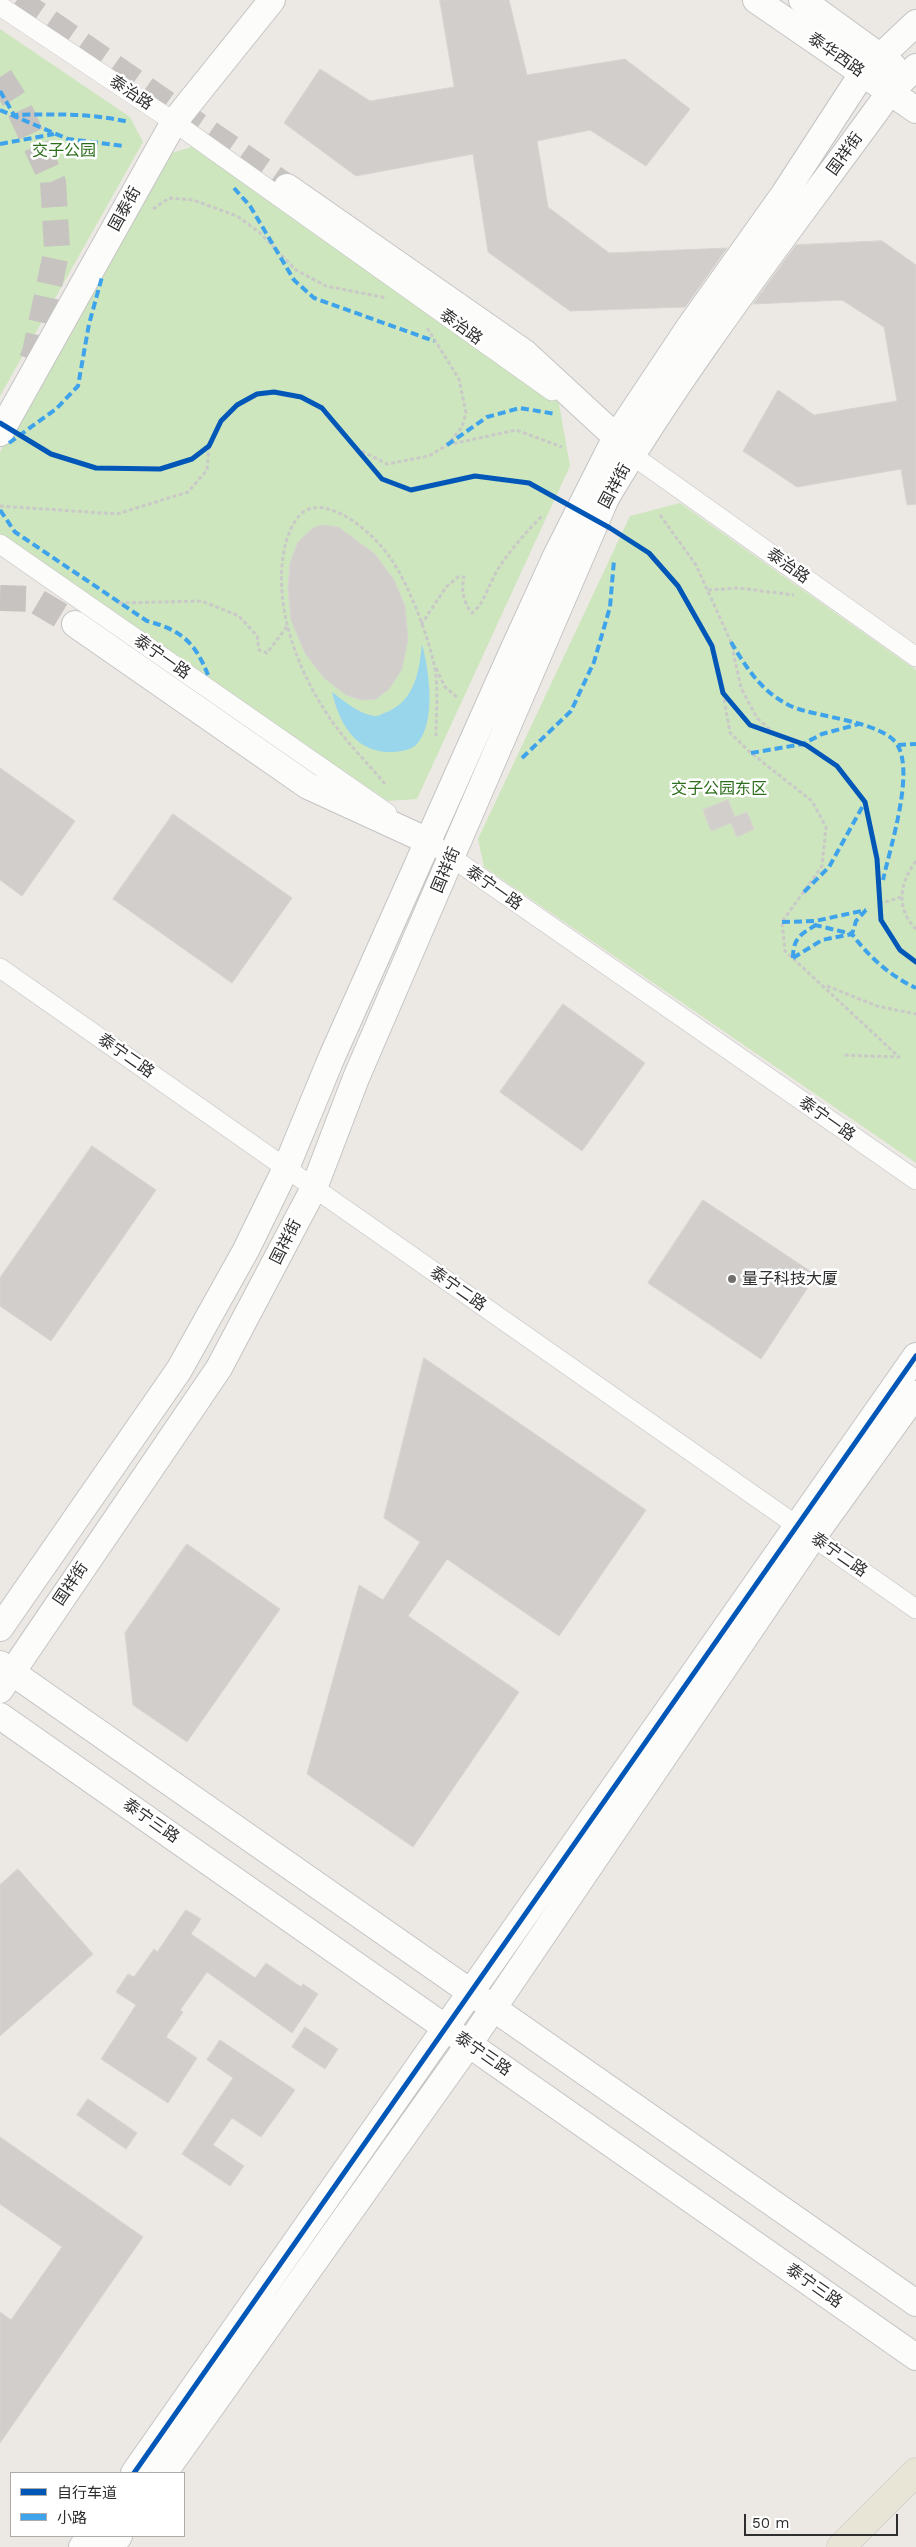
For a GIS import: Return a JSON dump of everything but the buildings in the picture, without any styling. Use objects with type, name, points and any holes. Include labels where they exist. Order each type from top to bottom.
[{"type":"main road","points":[[841,2547],[916,2472]]},
{"type":"street","name":"国泰街","points":[[0,433],[174,122],[272,0]]},
{"type":"street","name":"泰华西路","points":[[756,0],[872,65],[907,80],[916,110]]},
{"type":"street","name":"泰华西路","points":[[802,0],[872,65]]},
{"type":"street","name":"泰治路","points":[[0,6],[174,122],[916,657]]},
{"type":"street","name":"国祥街","points":[[0,1628],[179,1370],[246,1250],[286,1168],[331,1059],[557,554],[624,446],[690,326],[784,194],[872,65],[916,23]]},
{"type":"street","name":"国祥街","points":[[4,1676],[219,1368],[314,1188],[356,1078],[606,498],[624,446],[706,343],[907,80]]},
{"type":"street","points":[[287,187],[525,352],[624,446]]},
{"type":"street","name":"泰宁一路","points":[[0,544],[916,1180]]},
{"type":"street","points":[[75,624],[308,786],[428,841]]},
{"type":"street","name":"泰宁二路","points":[[0,968],[916,1609]]},
{"type":"street","points":[[165,2472],[494,2008],[805,1532],[916,1356]]},
{"type":"street","points":[[135,2472],[470,1992],[805,1532],[916,1394]]},
{"type":"street","points":[[4,1676],[494,2008],[916,2303]]},
{"type":"street","name":"泰宁三路","points":[[0,1716],[916,2357]]},
{"type":"path","points":[[145,213],[169,198],[193,200],[237,216],[259,232],[296,270],[326,286],[395,299]]},
{"type":"path","points":[[356,448],[388,464],[429,456],[447,445],[462,427],[466,413],[459,379],[422,318]]},
{"type":"path","points":[[447,445],[516,430],[562,446]]},
{"type":"path","points":[[0,506],[117,514],[188,492],[207,470],[209,446],[213,438]]},
{"type":"path","points":[[350,441],[366,460]]},
{"type":"path","points":[[204,450],[209,446]]},
{"type":"path","points":[[385,784],[330,718],[304,676],[288,625],[282,596],[282,566],[286,544],[294,522],[307,509],[324,507],[342,514],[364,530],[389,556],[414,604],[435,666],[445,687],[458,698]]},
{"type":"path","points":[[421,625],[446,587],[458,577],[464,577],[462,589],[466,607],[472,613],[478,609],[497,571],[522,535],[543,515]]},
{"type":"path","points":[[660,515],[696,566],[708,590],[731,642],[741,688],[757,718],[775,734]]},
{"type":"path","points":[[708,590],[739,588],[798,596]]},
{"type":"path","points":[[113,609],[119,603],[202,601],[239,616],[257,636],[259,650],[267,653],[288,625]]},
{"type":"path","points":[[435,666],[436,736]]},
{"type":"path","points":[[721,683],[730,733],[751,753],[812,801],[826,827],[822,866],[782,922],[785,951],[899,1056],[842,1054]]},
{"type":"path","points":[[723,692],[734,706]]},
{"type":"path","points":[[758,728],[782,737]]},
{"type":"path","points":[[916,861],[906,874],[901,887],[904,910],[916,929]]},
{"type":"path","points":[[880,896],[880,912]]},
{"type":"path","points":[[879,904],[901,898]]},
{"type":"path","points":[[824,985],[878,1006],[916,1014]]},
{"type":"green space","name":"交子公园","points":[[0,29],[130,117],[143,142],[0,396]]},
{"type":"green space","points":[[195,146],[558,398],[570,466],[417,799],[388,801],[0,538],[0,452],[21,406],[168,154]]},
{"type":"green space","name":"交子公园东区","points":[[680,503],[916,670],[916,1163],[484,867],[478,839],[630,516]]},
{"type":"water","points":[[422,644],[430,696],[427,724],[423,735],[416,745],[403,751],[377,751],[367,747],[350,733],[344,724],[332,692],[352,707],[364,713],[376,716],[387,712],[396,707],[410,693],[417,675]]},
{"type":"tunnel","points":[[17,0],[287,187]]},
{"type":"tunnel","points":[[0,77],[16,102],[53,182],[57,249],[35,352],[27,372]]},
{"type":"tunnel","points":[[0,598],[33,599],[75,624]]},
{"type":"marked path","points":[[0,91],[14,115],[58,114],[129,122]]},
{"type":"marked path","points":[[0,110],[68,139],[124,146]]},
{"type":"marked path","points":[[0,144],[54,134]]},
{"type":"marked path","points":[[234,188],[250,206],[294,280],[314,298],[434,341]]},
{"type":"marked path","points":[[9,443],[56,409],[78,386],[89,324],[102,277]]},
{"type":"marked path","points":[[447,445],[487,417],[520,408],[556,414]]},
{"type":"marked path","points":[[0,510],[15,532],[147,621],[178,633],[198,654],[208,675]]},
{"type":"marked path","points":[[522,758],[571,711],[594,662],[610,607],[614,560]]},
{"type":"marked path","points":[[731,642],[757,680],[782,702],[804,711],[850,721],[880,731],[891,738],[898,746],[902,759],[902,793],[883,880]]},
{"type":"marked path","points":[[751,753],[803,744],[822,734],[859,724]]},
{"type":"marked path","points":[[898,745],[916,744]]},
{"type":"marked path","points":[[804,892],[829,867],[865,802]]},
{"type":"marked path","points":[[866,910],[856,921],[852,934],[880,965],[897,978],[916,988]]},
{"type":"marked path","points":[[782,922],[815,921],[866,910]]},
{"type":"marked path","points":[[793,958],[793,951],[797,940],[803,933],[819,923]]},
{"type":"marked path","points":[[793,958],[822,940],[852,934],[815,925]]},
{"type":"cycle path","points":[[0,423],[51,454],[96,468],[160,469],[192,459],[209,446],[221,421],[237,405],[257,394],[274,392],[301,397],[322,408],[382,479],[411,490],[475,476],[529,483],[610,528],[649,553],[678,586],[712,646],[723,693],[750,725],[806,745],[837,766],[865,802],[877,859],[881,920],[900,950],[916,962]]},
{"type":"cycle path","points":[[135,2472],[916,1356]]},
{"type":"place","name":"量子科技大厦","points":[[732,1279]]}]
